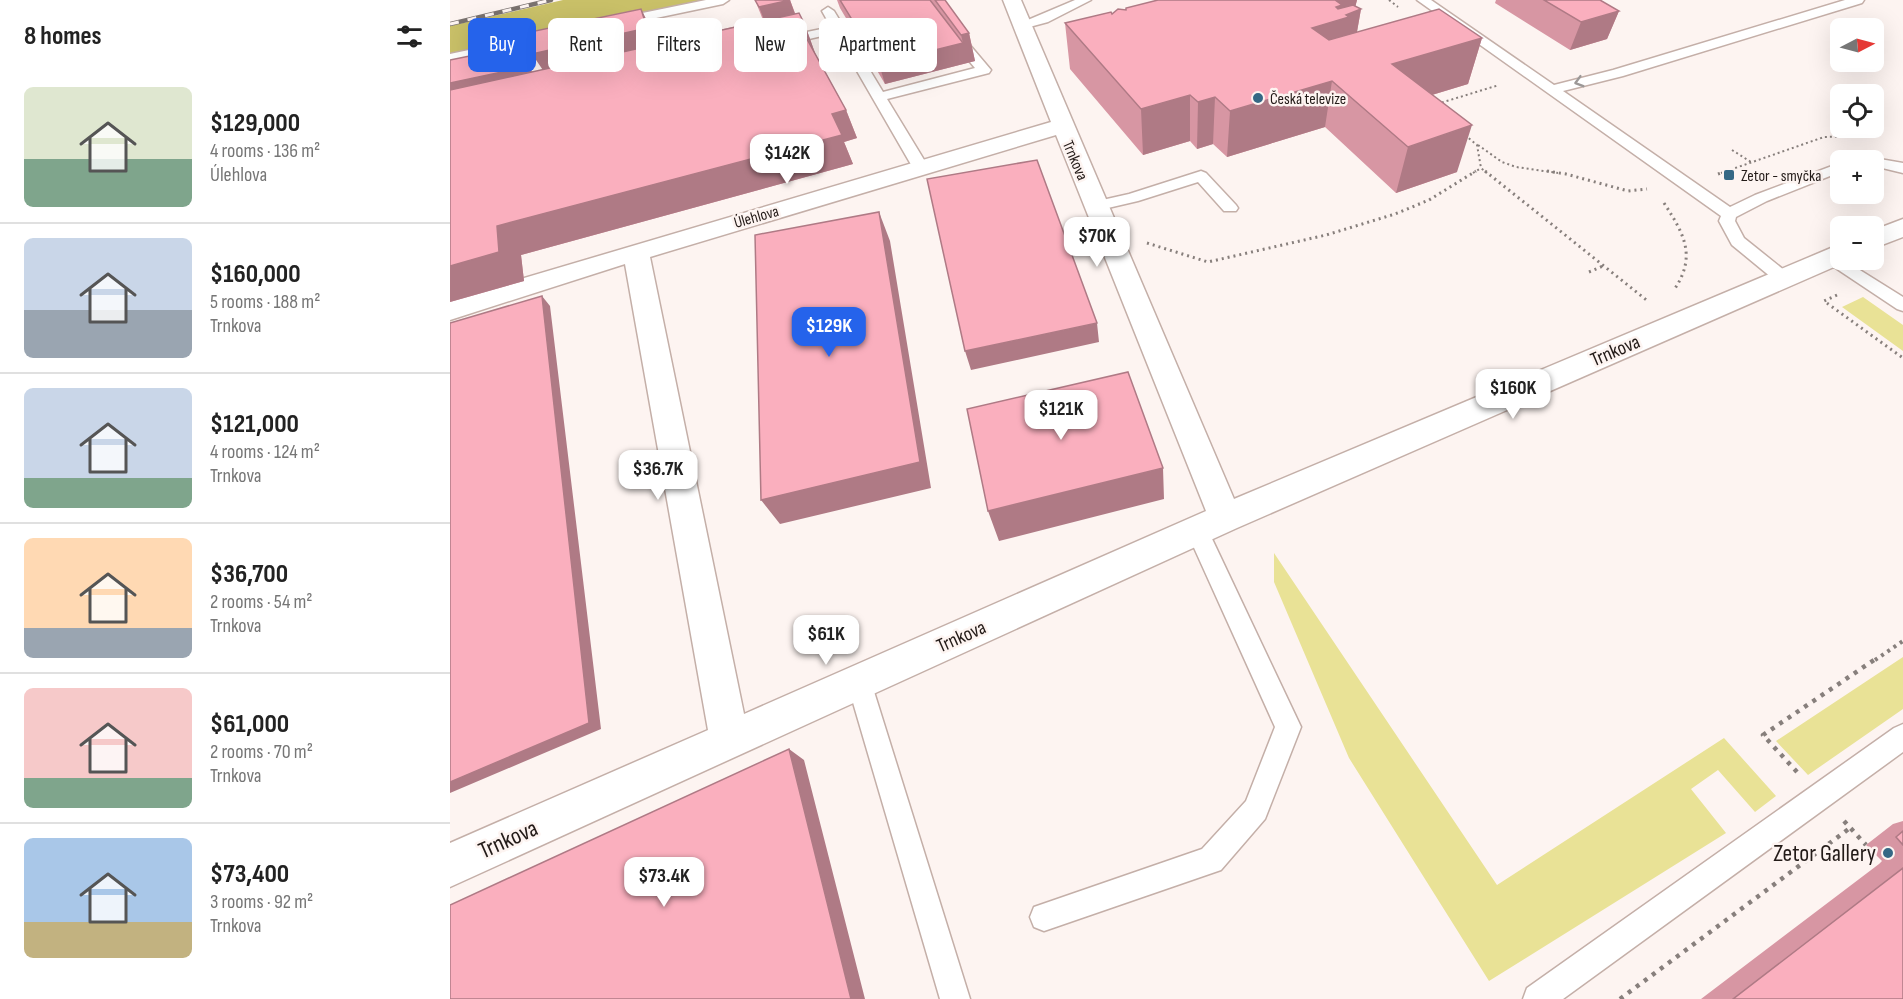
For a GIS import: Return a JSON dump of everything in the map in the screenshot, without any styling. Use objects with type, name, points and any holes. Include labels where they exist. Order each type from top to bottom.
[{"type":"street","name":"Trnkova","points":[[1012,0],[1062,126],[1108,203],[1211,524]]},
{"type":"street","name":"Úlehlova","points":[[450,310],[636,252],[1062,126]]},
{"type":"street","points":[[1884,236],[1903,227]]},
{"type":"street","points":[[636,252],[730,740]]},
{"type":"street","name":"Trnkova","points":[[450,865],[1211,524],[1830,258]]},
{"type":"lane","points":[[624,21],[723,0]]},
{"type":"lane","points":[[879,97],[984,69],[964,46],[934,0]]},
{"type":"lane","points":[[1022,25],[1044,19],[1085,0]]},
{"type":"lane","points":[[1423,0],[1729,214]]},
{"type":"lane","points":[[1551,90],[1858,0]]},
{"type":"lane","points":[[828,11],[832,18]]},
{"type":"lane","points":[[450,58],[548,37]]},
{"type":"lane","points":[[864,72],[921,168]]},
{"type":"lane","points":[[1884,164],[1903,168]]},
{"type":"lane","points":[[1783,278],[1738,241],[1727,221],[1729,214],[1761,198],[1830,171]]},
{"type":"lane","points":[[1108,203],[1201,176],[1230,208]]},
{"type":"lane","points":[[1855,270],[1903,305]]},
{"type":"lane","points":[[1044,917],[1211,860],[1256,810],[1288,727],[1211,524]]},
{"type":"lane","points":[[858,682],[955,999]]},
{"type":"lane","points":[[1538,999],[1903,737]]},
{"type":"path","points":[[1389,0],[1407,13]]},
{"type":"path","points":[[1429,106],[1505,83],[1496,77]]},
{"type":"path","points":[[1459,130],[1502,162],[1516,167],[1566,174],[1612,189],[1635,192],[1651,188],[1642,181]]},
{"type":"path","points":[[1711,177],[1830,136]]},
{"type":"path","points":[[1477,145],[1481,168],[1652,305],[1641,309]]},
{"type":"path","points":[[1732,150],[1751,163]]},
{"type":"path","points":[[1108,203],[1138,240],[1208,262],[1326,235],[1395,214],[1429,200],[1481,168]]},
{"type":"path","points":[[1661,198],[1685,238],[1687,249],[1687,270],[1670,295]]},
{"type":"path","points":[[1589,272],[1603,266]]},
{"type":"path","points":[[1866,845],[1763,735],[1903,641]]},
{"type":"path","points":[[1620,999],[1850,828]]},
{"type":"shaded area","points":[[563,0],[704,0],[621,18],[548,18],[548,34],[536,36],[536,18],[485,18]]},
{"type":"shaded area","points":[[468,22],[468,51],[450,55],[450,26]]},
{"type":"shaded area","points":[[1863,297],[1903,325],[1903,351],[1842,307]]},
{"type":"shaded area","points":[[1274,553],[1497,885],[1724,738],[1776,796],[1755,812],[1718,770],[1691,789],[1726,833],[1489,981],[1349,758],[1274,582]]},
{"type":"shaded area","points":[[1903,657],[1903,709],[1808,775],[1776,741]]},
{"type":"building","points":[[755,0],[790,0],[759,7]]},
{"type":"building","points":[[840,0],[930,0],[963,43],[937,50],[937,18],[851,18]]},
{"type":"building","points":[[935,0],[945,0],[969,33],[961,35]]},
{"type":"building","points":[[1158,0],[1335,0],[1342,5],[1336,7],[1338,9],[1353,5],[1361,9],[1346,15],[1349,17],[1312,28],[1329,40],[1439,9],[1482,38],[1392,64],[1472,125],[1408,147],[1332,81],[1230,111],[1215,97],[1198,102],[1190,95],[1141,109],[1065,23],[1111,12],[1112,14],[1118,9],[1126,10],[1126,8]]},
{"type":"building","points":[[1544,0],[1600,0],[1619,11],[1581,22]]},
{"type":"building","points":[[641,9],[644,18],[636,18],[636,30],[624,33],[624,18],[598,18]]},
{"type":"building","points":[[799,13],[802,18],[776,18]]},
{"type":"building","points":[[734,27],[734,72],[807,72],[807,39],[819,61],[819,72],[825,72],[846,110],[832,114],[842,135],[497,226],[499,252],[450,266],[450,90],[548,68],[548,72],[624,72],[624,52],[636,49],[636,72],[722,72],[722,30]]},
{"type":"building","points":[[548,28],[548,50],[536,53],[536,31]]},
{"type":"building","points":[[468,56],[468,72],[501,72],[450,83],[450,60]]},
{"type":"building","points":[[1037,160],[1097,323],[965,351],[927,179]]},
{"type":"building","points":[[879,212],[920,462],[761,500],[755,235]]},
{"type":"building","points":[[542,296],[589,723],[450,782],[450,323]]},
{"type":"building","points":[[1128,372],[1163,468],[988,511],[967,409]]},
{"type":"building","points":[[789,749],[851,999],[450,999],[450,905]]},
{"type":"building","points":[[1903,831],[1903,845],[1896,837]]},
{"type":"building","points":[[1903,868],[1903,999],[1733,999]]},
{"type":"railway","points":[[450,24],[551,0]]},
{"type":"place","name":"Česká televize","points":[[1258,98]]},
{"type":"place","name":"Zetor - smyčka","points":[[1729,175]]},
{"type":"place","name":"Zetor Gallery","points":[[1888,853]]}]
